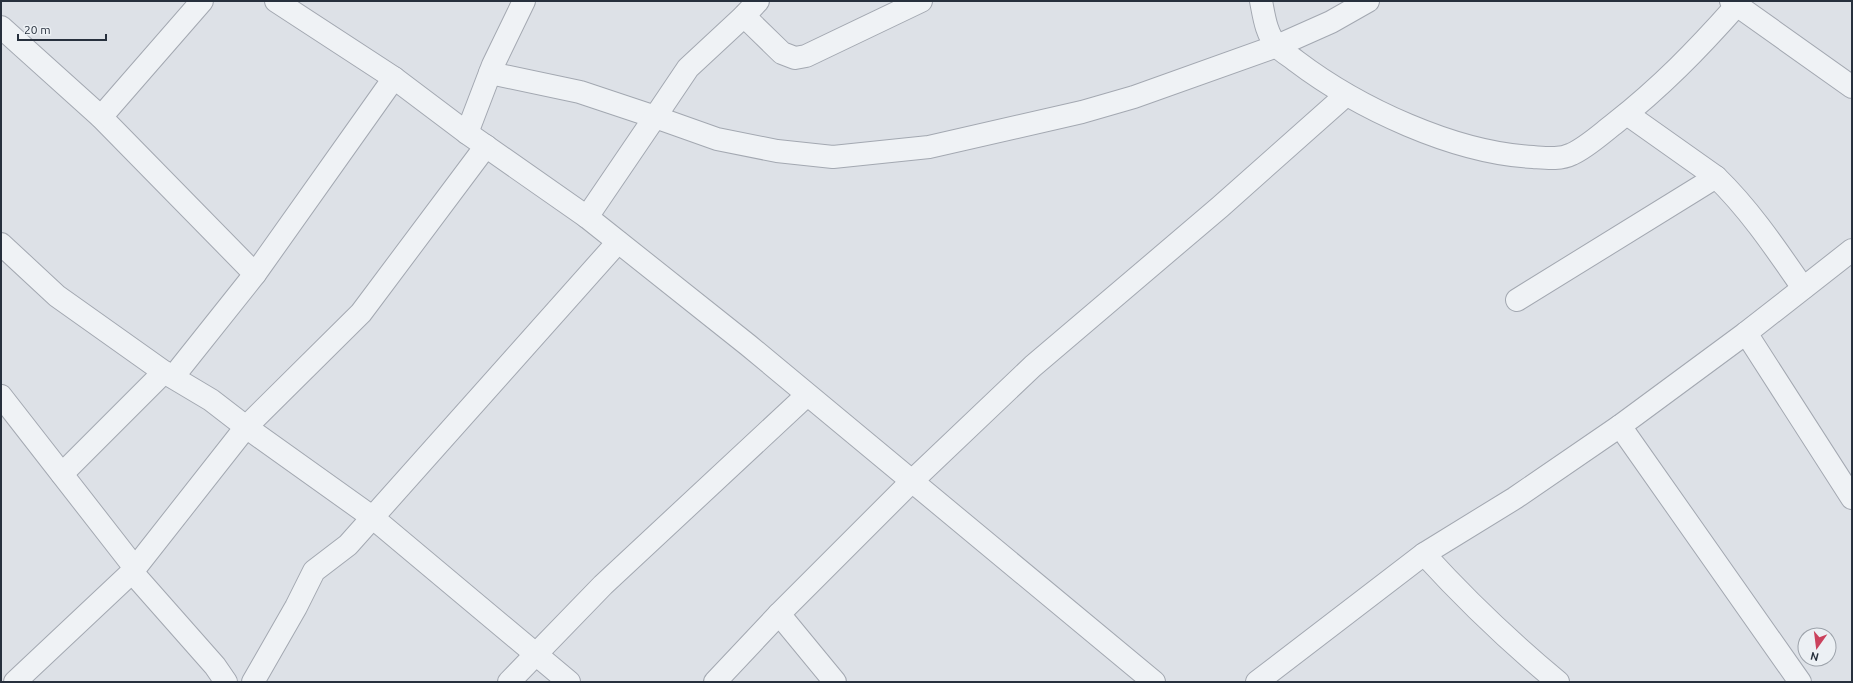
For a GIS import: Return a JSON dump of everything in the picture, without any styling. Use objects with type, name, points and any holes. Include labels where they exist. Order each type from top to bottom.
[{"type":"street","points":[[101,117],[202,1]]},
{"type":"street","points":[[276,1],[394,78],[467,133],[587,217],[748,345],[911,482],[1154,682]]},
{"type":"street","points":[[467,133],[514,18],[524,1]]},
{"type":"street","points":[[587,217],[688,68],[751,9],[782,54],[796,58],[806,56],[921,1]]},
{"type":"street","points":[[1261,1],[1268,29],[1277,46],[1316,77],[1346,94],[1413,127],[1456,142],[1496,152],[1555,158],[1571,154],[1627,114],[1660,86],[1690,57],[1734,3],[1852,87]]},
{"type":"street","points":[[490,74],[580,92],[717,139],[784,152],[833,157],[929,147],[1082,112],[1126,100],[1277,46],[1331,22],[1368,1]]},
{"type":"street","points":[[1,27],[101,117],[255,274]]},
{"type":"street","points":[[62,474],[168,374],[255,274],[394,78]]},
{"type":"street","points":[[715,682],[779,614],[911,482],[1032,366],[1220,207],[1346,94]]},
{"type":"street","points":[[1627,114],[1716,177],[1734,194],[1764,232],[1803,288]]},
{"type":"street","points":[[29,678],[134,570],[246,427],[361,313],[486,146]]},
{"type":"street","points":[[1517,300],[1716,177]]},
{"type":"street","points":[[253,682],[296,607],[314,571],[348,545],[618,242]]},
{"type":"street","points":[[1,244],[57,296],[168,374],[211,400],[246,427],[372,517],[569,682]]},
{"type":"street","points":[[1256,682],[1424,554],[1515,498],[1620,426],[1746,333],[1852,250]]},
{"type":"street","points":[[1746,333],[1852,498]]},
{"type":"street","points":[[509,682],[603,585],[807,395]]},
{"type":"street","points":[[1,396],[134,570],[226,682]]},
{"type":"street","points":[[1620,426],[1800,682]]},
{"type":"street","points":[[1424,554],[1450,583],[1558,682]]},
{"type":"street","points":[[779,614],[835,682]]}]
